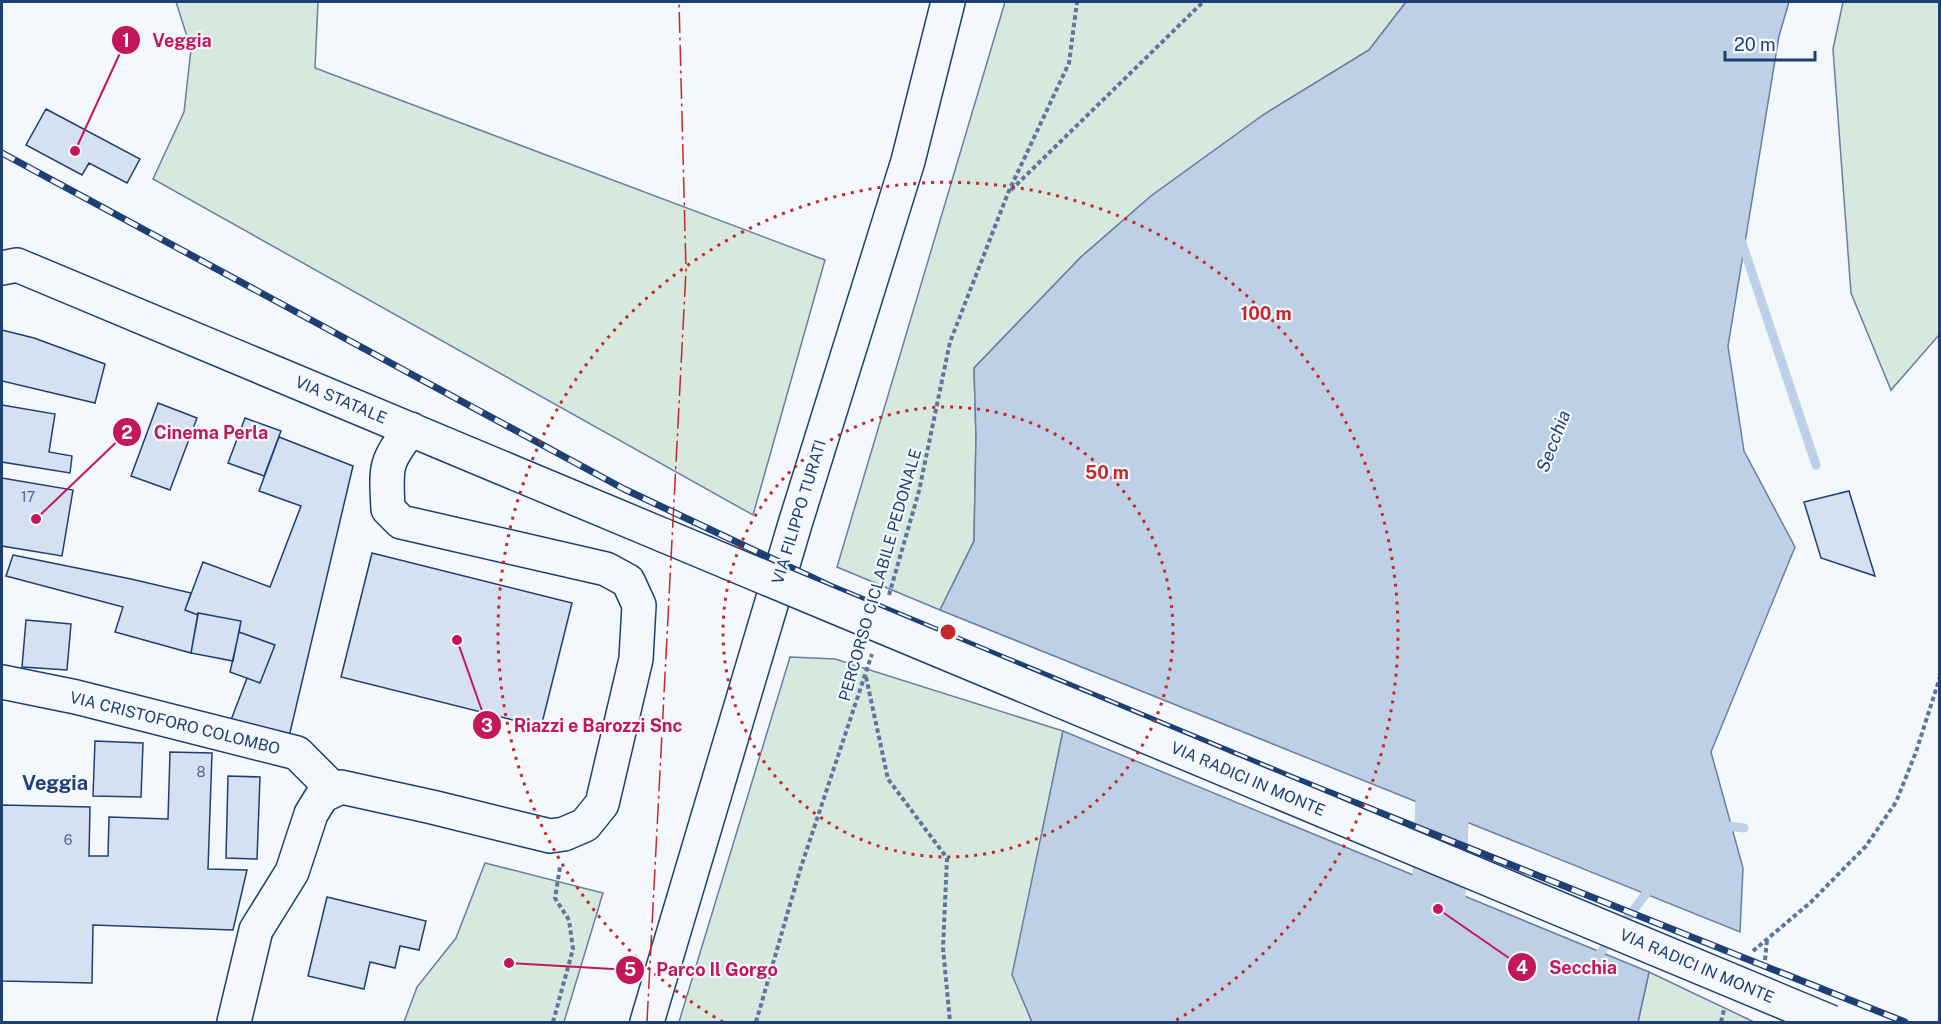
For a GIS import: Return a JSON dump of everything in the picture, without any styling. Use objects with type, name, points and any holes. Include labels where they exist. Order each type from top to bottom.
[{"type":"street","name":"VIA FILIPPO TURATI","points":[[647,1023],[795,524],[908,160],[948,2]]},
{"type":"street","name":"VIA STATALE","points":[[7,260],[665,536]]},
{"type":"street","points":[[234,1023],[256,930],[292,872],[311,814],[322,796],[341,787],[550,836],[564,834],[585,825],[602,804],[636,659],[639,605],[628,581],[606,569],[401,522],[388,509],[386,471],[394,450],[411,429]]},
{"type":"street","name":"VIA RADICI IN MONTE","points":[[665,536],[1831,1023]]},
{"type":"street","name":"VIA CRISTOFORO COLOMBO","points":[[2,682],[76,697],[297,753],[334,790]]},
{"type":"path","name":"PERCORSO CICLABILE PEDONALE","points":[[886,606],[920,491],[950,342],[1008,193],[1069,63],[1077,2]]},
{"type":"path","points":[[1008,193],[1203,2]]},
{"type":"path","name":"PERCORSO CICLABILE PEDONALE","points":[[756,1023],[800,870],[873,652]]},
{"type":"path","points":[[866,675],[888,779],[947,858],[944,948],[950,1023]]},
{"type":"path","points":[[1753,951],[1811,902],[1866,846],[1896,802],[1916,752],[1940,677]]},
{"type":"path","points":[[553,1023],[573,949],[569,920],[555,898],[564,834]]},
{"type":"shaded area","points":[[176,2],[318,2],[315,68],[825,260],[753,515],[153,179],[184,112],[191,49]]},
{"type":"shaded area","points":[[1005,2],[1406,2],[1369,50],[1263,115],[1151,196],[1081,257],[974,368],[976,436],[974,541],[940,610],[837,567]]},
{"type":"shaded area","points":[[1843,2],[1939,2],[1939,335],[1891,390],[1851,293],[1833,49]]},
{"type":"shaded area","points":[[790,657],[835,659],[1063,731],[1013,975],[1032,1022],[679,1022]]},
{"type":"shaded area","points":[[485,863],[603,893],[564,1022],[404,1022],[417,987],[456,938]]},
{"type":"shaded area","points":[[1649,972],[1754,1022],[1638,1022]]},
{"type":"water","points":[[1406,2],[1789,2],[1779,36],[1728,346],[1744,451],[1795,547],[1711,752],[1743,868],[1740,932],[940,610],[974,541],[976,436],[974,368],[1081,257],[1151,196],[1263,115],[1369,50]]},
{"type":"water","points":[[1063,731],[1649,972],[1638,1022],[1032,1022],[1012,975]]},
{"type":"building","points":[[46,109],[140,159],[127,183],[89,163],[82,175],[26,145]]},
{"type":"building","points":[[2,330],[34,338],[105,364],[95,403],[2,381]]},
{"type":"building","points":[[158,403],[197,418],[170,490],[131,476]]},
{"type":"building","points":[[2,405],[55,414],[49,452],[72,456],[70,473],[2,462]]},
{"type":"building","points":[[245,418],[281,431],[264,476],[228,463]]},
{"type":"building","points":[[279,437],[353,466],[288,741],[231,720],[247,678],[260,683],[275,645],[239,632],[241,621],[198,613],[198,615],[185,610],[203,562],[270,587],[301,506],[259,491]]},
{"type":"building","points":[[2,478],[73,490],[62,556],[2,546]]},
{"type":"building","points":[[1849,491],[1875,576],[1821,558],[1804,502]]},
{"type":"building","points":[[372,553],[572,603],[541,727],[341,677]]},
{"type":"building","points":[[13,555],[191,593],[185,610],[198,615],[191,653],[115,632],[123,607],[6,576]]},
{"type":"building","points":[[198,613],[241,621],[233,661],[191,653]]},
{"type":"building","points":[[26,620],[71,624],[67,670],[22,667]]},
{"type":"building","points":[[239,632],[275,645],[260,683],[230,672]]},
{"type":"building","points":[[95,741],[143,743],[141,797],[93,796]]},
{"type":"building","points":[[170,752],[212,753],[208,869],[247,870],[233,930],[93,925],[92,983],[2,981],[2,805],[90,807],[89,856],[108,856],[109,817],[168,819]]},
{"type":"building","points":[[228,776],[260,777],[257,859],[226,858]]},
{"type":"building","points":[[327,897],[426,921],[419,950],[400,946],[395,968],[370,962],[364,989],[308,976]]},
{"type":"waterway","points":[[1740,237],[1816,465]]},
{"type":"waterway","name":"Secchia","points":[[1445,738],[1438,909],[1500,1022]]},
{"type":"waterway","points":[[1721,825],[1744,828]]},
{"type":"waterway","points":[[1594,961],[1652,886]]},
{"type":"railway","points":[[2,153],[624,489],[830,586],[1288,776],[1905,1022]]},
{"type":"power","points":[[647,1022],[686,270],[679,2]]},
{"type":"place","name":"Veggia","points":[[75,151]]},
{"type":"place","name":"Cinema Perla","points":[[36,519]]},
{"type":"place","name":"Riazzi e Barozzi Snc","points":[[457,640]]},
{"type":"place","name":"Secchia","points":[[1438,909]]},
{"type":"place","name":"Parco Il Gorgo","points":[[509,963]]},
{"type":"district","name":"Veggia","points":[[55,783]]}]
